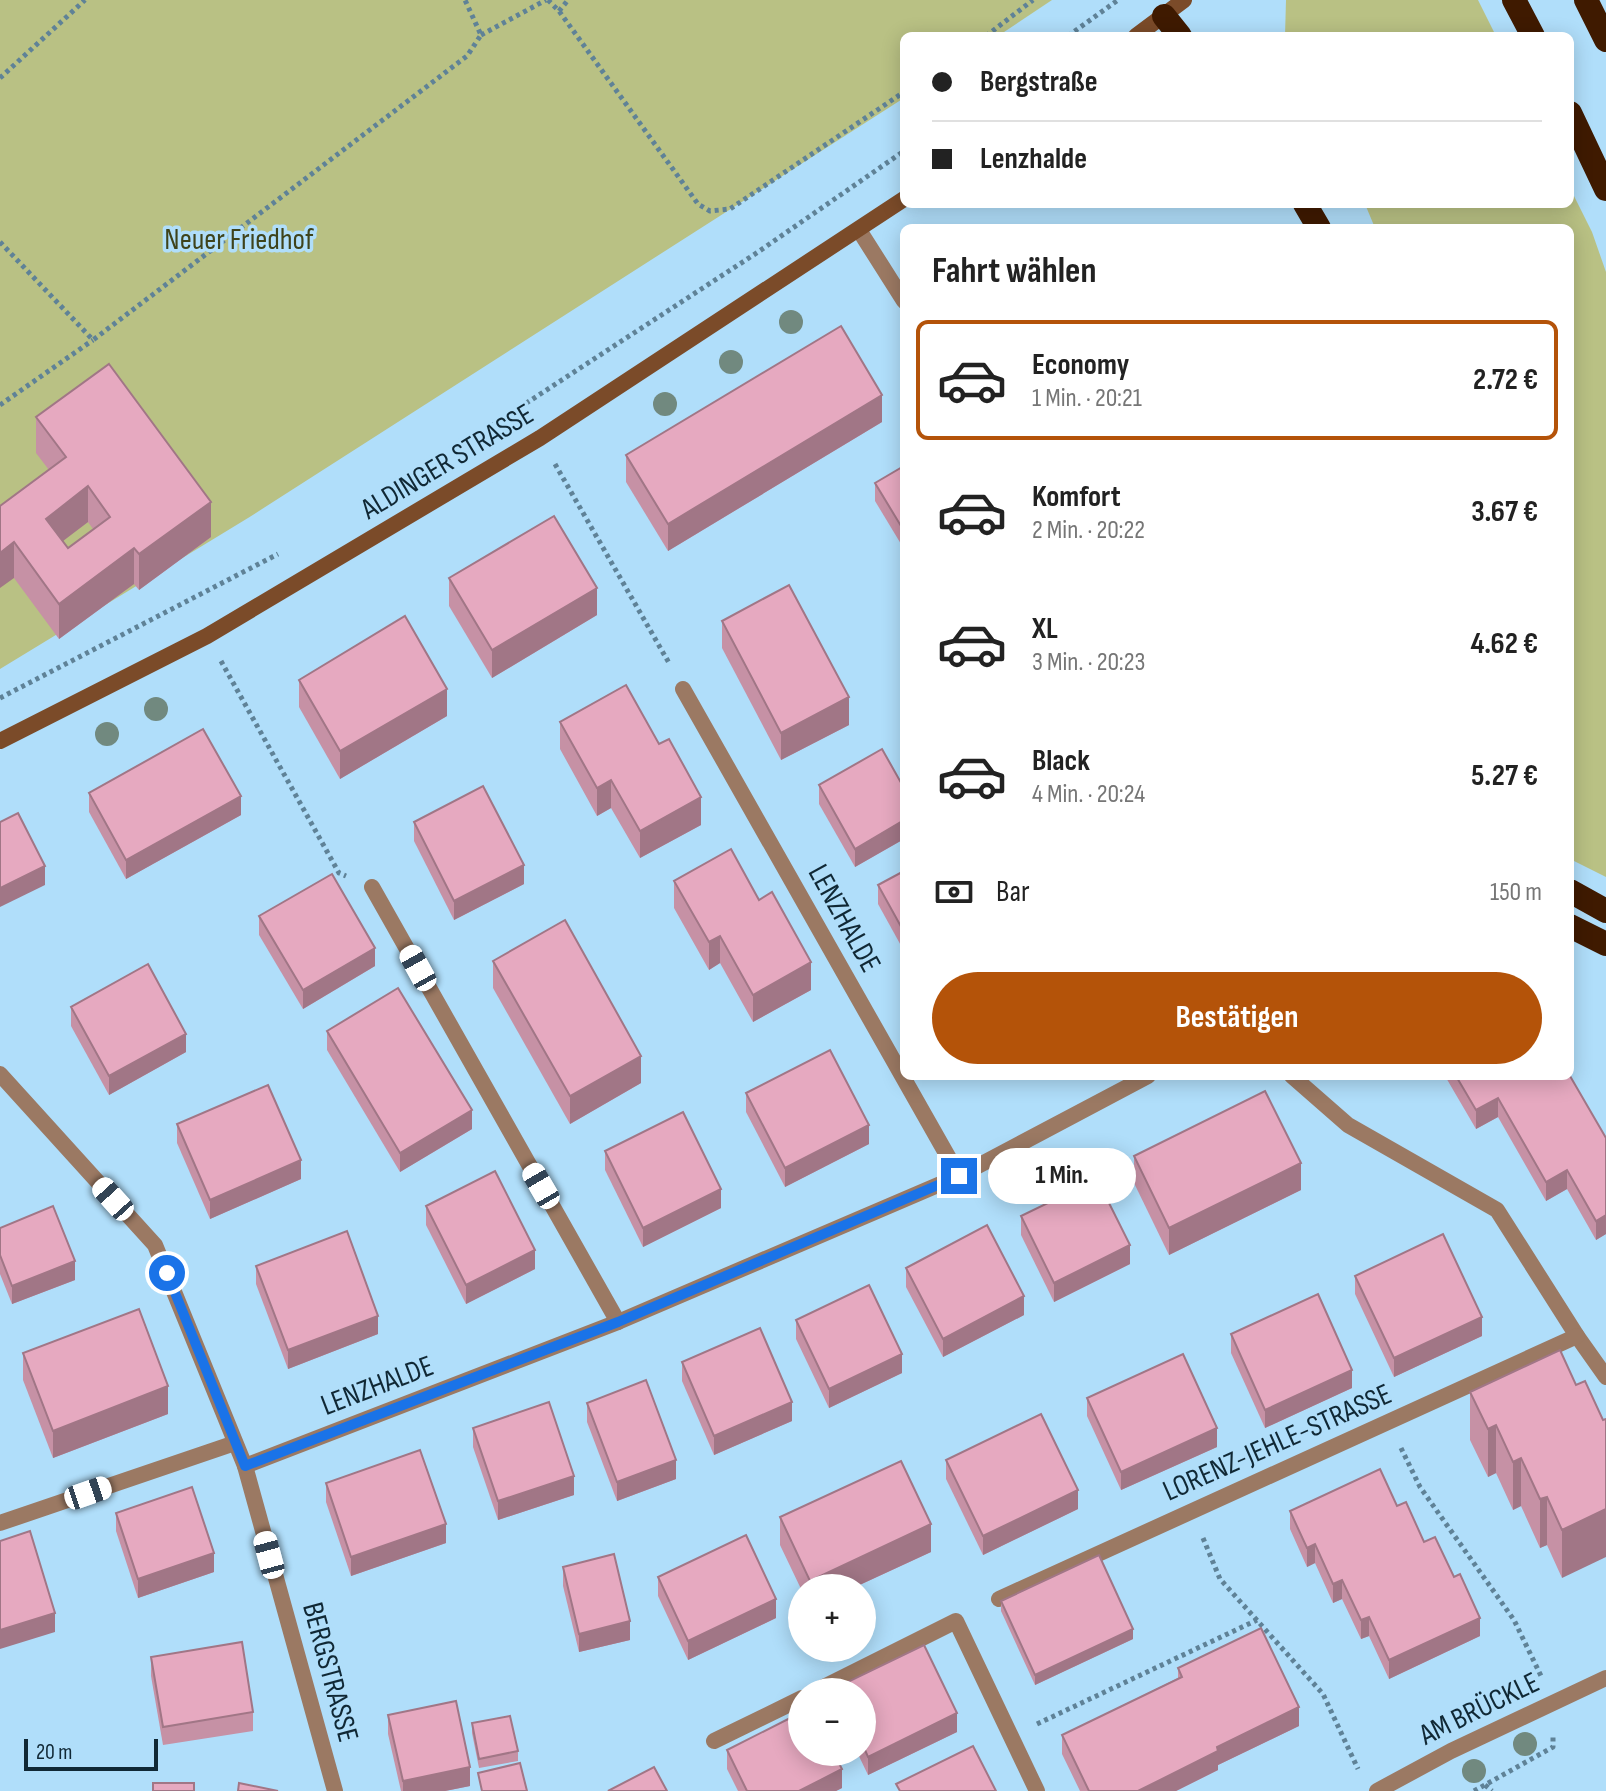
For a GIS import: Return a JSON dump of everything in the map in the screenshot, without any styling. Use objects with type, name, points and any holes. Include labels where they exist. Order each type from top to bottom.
[{"type":"highway","points":[[1514,0],[1531,32]]},
{"type":"highway","points":[[1586,0],[1606,40]]},
{"type":"highway","points":[[1164,16],[1177,32]]},
{"type":"highway","points":[[1574,121],[1606,189]]},
{"type":"highway","points":[[1574,893],[1606,911]]},
{"type":"highway","points":[[1574,928],[1606,944]]},
{"type":"main road","points":[[1142,32],[1184,0]]},
{"type":"main road","name":"ALDINGER STRASSE","points":[[0,741],[207,636],[540,438],[900,202]]},
{"type":"street","points":[[859,230],[900,295]]},
{"type":"street","name":"LENZHALDE","points":[[683,689],[900,1072]]},
{"type":"street","points":[[372,887],[618,1322]]},
{"type":"street","name":"BERGSTRASSE","points":[[0,1074],[155,1245],[245,1466],[335,1791]]},
{"type":"street","name":"LENZHALDE","points":[[905,1080],[959,1176]]},
{"type":"street","name":"LENZHALDE","points":[[245,1466],[618,1322],[959,1176],[1140,1080]]},
{"type":"street","points":[[1297,1080],[1348,1125],[1497,1210],[1606,1377]]},
{"type":"street","name":"LORENZ-JEHLE-STRASSE","points":[[999,1599],[1577,1336]]},
{"type":"street","points":[[0,1523],[235,1443]]},
{"type":"street","points":[[842,1678],[956,1621],[1037,1791]]},
{"type":"street","name":"AM BRÜCKLE","points":[[1377,1791],[1451,1751],[1606,1678]]},
{"type":"street","points":[[714,1741],[788,1705]]},
{"type":"path","points":[[0,78],[85,0]]},
{"type":"path","points":[[465,0],[481,35]]},
{"type":"path","points":[[0,405],[93,340],[467,56],[481,35],[547,0],[559,11],[698,204],[710,211],[730,209],[900,95]]},
{"type":"path","points":[[559,11],[568,0]]},
{"type":"path","points":[[991,32],[1033,0]]},
{"type":"path","points":[[1074,32],[1118,0]]},
{"type":"path","points":[[478,434],[745,261],[900,154]]},
{"type":"path","points":[[0,242],[93,340]]},
{"type":"path","points":[[540,438],[683,689]]},
{"type":"path","points":[[0,698],[289,548]]},
{"type":"path","points":[[207,636],[339,873],[372,887]]},
{"type":"path","points":[[1388,1422],[1420,1487],[1514,1620],[1554,1702]]},
{"type":"path","points":[[1192,1511],[1220,1579],[1323,1694],[1362,1777]]},
{"type":"path","points":[[1071,1708],[1257,1620]]},
{"type":"path","points":[[1474,1791],[1485,1785],[1492,1791]]},
{"type":"green space","name":"Neuer Friedhof","points":[[0,0],[1052,0],[1004,32],[900,32],[900,101],[248,518],[0,669]]},
{"type":"green space","points":[[1286,0],[1478,0],[1494,32],[1285,32]]},
{"type":"green space","points":[[1574,196],[1592,232],[1606,272],[1606,877],[1574,861],[1574,224],[1373,224],[1367,208],[1574,208]]},
{"type":"building","points":[[841,326],[882,395],[668,524],[626,455]]},
{"type":"building","points":[[109,364],[211,502],[139,554],[134,548],[59,604],[14,542],[0,553],[0,506],[66,457],[36,417]],"holes":[[[88,486],[110,517],[68,548],[46,519]]]},
{"type":"building","points":[[900,468],[900,524],[875,483]]},
{"type":"building","points":[[554,516],[597,588],[492,650],[449,578]]},
{"type":"building","points":[[789,585],[849,697],[781,733],[722,621]]},
{"type":"building","points":[[405,616],[447,689],[340,751],[299,680]]},
{"type":"building","points":[[626,685],[659,744],[669,739],[701,797],[640,831],[611,780],[597,788],[560,722]]},
{"type":"building","points":[[203,729],[241,796],[126,860],[89,793]]},
{"type":"building","points":[[882,749],[900,781],[900,822],[855,849],[819,785]]},
{"type":"building","points":[[483,786],[524,865],[454,901],[414,822]]},
{"type":"building","points":[[18,813],[45,866],[0,888],[0,822]]},
{"type":"building","points":[[731,849],[759,900],[772,892],[811,962],[753,995],[720,936],[709,942],[674,881]]},
{"type":"building","points":[[900,873],[900,925],[878,885]]},
{"type":"building","points":[[332,874],[375,948],[303,990],[259,916]]},
{"type":"building","points":[[565,920],[641,1056],[570,1096],[493,961]]},
{"type":"building","points":[[148,964],[186,1034],[109,1076],[71,1007]]},
{"type":"building","points":[[398,988],[472,1110],[400,1153],[327,1031]]},
{"type":"building","points":[[830,1050],[869,1125],[785,1168],[746,1093]]},
{"type":"building","points":[[1458,1080],[1572,1080],[1606,1138],[1606,1215],[1596,1221],[1567,1170],[1546,1182],[1498,1098],[1476,1110]]},
{"type":"building","points":[[268,1085],[301,1160],[210,1200],[177,1124]]},
{"type":"building","points":[[1265,1091],[1301,1163],[1169,1228],[1134,1156]]},
{"type":"building","points":[[683,1112],[721,1189],[643,1228],[605,1151]]},
{"type":"building","points":[[495,1171],[535,1250],[466,1285],[426,1206]]},
{"type":"building","points":[[1097,1179],[1130,1245],[1054,1283],[1021,1216]]},
{"type":"building","points":[[53,1206],[75,1261],[12,1286],[0,1255],[0,1228]]},
{"type":"building","points":[[987,1225],[1024,1296],[943,1339],[906,1268]]},
{"type":"building","points":[[347,1231],[378,1316],[288,1350],[256,1266]]},
{"type":"building","points":[[1443,1234],[1482,1317],[1394,1358],[1355,1276]]},
{"type":"building","points":[[869,1285],[902,1354],[829,1389],[796,1320]]},
{"type":"building","points":[[1318,1294],[1352,1370],[1265,1410],[1231,1334]]},
{"type":"building","points":[[139,1309],[168,1386],[53,1431],[23,1353]]},
{"type":"building","points":[[760,1328],[792,1402],[714,1436],[682,1362]]},
{"type":"building","points":[[1560,1350],[1576,1385],[1585,1381],[1603,1420],[1606,1419],[1606,1509],[1562,1530],[1547,1497],[1540,1499],[1521,1458],[1513,1462],[1496,1425],[1488,1429],[1470,1392]]},
{"type":"building","points":[[1183,1354],[1217,1428],[1121,1472],[1087,1398]]},
{"type":"building","points":[[646,1380],[676,1460],[617,1482],[587,1403]]},
{"type":"building","points":[[549,1402],[574,1476],[498,1501],[473,1428]]},
{"type":"building","points":[[1041,1414],[1078,1490],[983,1536],[946,1460]]},
{"type":"building","points":[[420,1450],[446,1524],[351,1557],[326,1483]]},
{"type":"building","points":[[901,1461],[931,1524],[825,1574],[807,1574],[780,1517]]},
{"type":"building","points":[[1380,1469],[1397,1506],[1406,1502],[1424,1542],[1435,1537],[1454,1577],[1460,1574],[1480,1618],[1389,1660],[1369,1617],[1361,1620],[1342,1580],[1333,1584],[1315,1544],[1307,1548],[1290,1511]]},
{"type":"building","points":[[192,1487],[214,1553],[138,1579],[116,1513]]},
{"type":"building","points":[[30,1531],[55,1613],[0,1630],[0,1541]]},
{"type":"building","points":[[746,1535],[776,1599],[688,1641],[658,1577]]},
{"type":"building","points":[[614,1554],[630,1621],[579,1634],[563,1567]]},
{"type":"building","points":[[1099,1555],[1133,1629],[1035,1675],[1001,1601]]},
{"type":"building","points":[[1261,1628],[1299,1707],[1217,1747],[1218,1751],[1138,1791],[1089,1791],[1062,1735],[1182,1677],[1178,1668]]},
{"type":"building","points":[[242,1642],[253,1712],[163,1727],[151,1657]]},
{"type":"building","points":[[924,1645],[957,1713],[876,1753],[876,1678],[856,1678]]},
{"type":"building","points":[[456,1701],[470,1767],[403,1781],[388,1715]]},
{"type":"building","points":[[510,1716],[518,1751],[479,1759],[472,1723]]},
{"type":"building","points":[[788,1719],[788,1766],[840,1766],[842,1769],[799,1791],[747,1791],[727,1750]]},
{"type":"building","points":[[973,1746],[996,1791],[900,1791],[896,1784]]},
{"type":"building","points":[[520,1763],[527,1791],[482,1791],[478,1773]]},
{"type":"building","points":[[654,1767],[667,1791],[608,1791]]},
{"type":"building","points":[[153,1783],[194,1783],[194,1791],[153,1791]]},
{"type":"building","points":[[239,1783],[278,1791],[238,1791]]},
{"type":"route","points":[[167,1273],[245,1466],[618,1322],[959,1176]]}]
